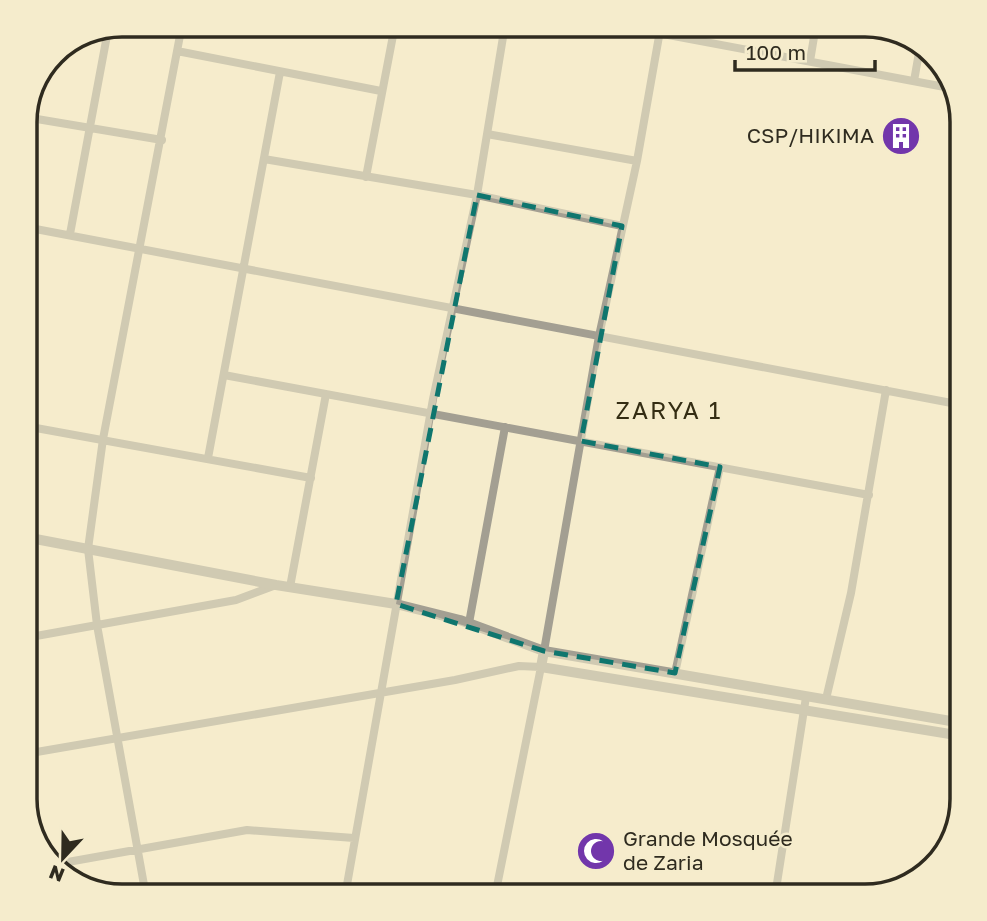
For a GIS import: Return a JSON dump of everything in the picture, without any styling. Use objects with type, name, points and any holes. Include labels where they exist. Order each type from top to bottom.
[{"type":"street","points":[[144,884],[97,625],[88,549],[103,439],[180,37]]},
{"type":"street","points":[[366,177],[393,37]]},
{"type":"street","points":[[347,884],[430,413],[477,195],[503,37]]},
{"type":"street","points":[[497,884],[544,651],[599,335],[637,161],[659,37]]},
{"type":"street","points":[[698,37],[943,87]]},
{"type":"street","points":[[810,61],[814,37]]},
{"type":"street","points":[[70,234],[106,38]]},
{"type":"street","points":[[177,51],[381,91]]},
{"type":"street","points":[[914,81],[918,56]]},
{"type":"street","points":[[208,458],[280,72]]},
{"type":"street","points":[[37,119],[162,140]]},
{"type":"street","points":[[487,134],[637,161]]},
{"type":"street","points":[[264,159],[477,195],[622,226]]},
{"type":"street","points":[[37,229],[950,403]]},
{"type":"street","points":[[224,376],[869,495]]},
{"type":"street","points":[[826,699],[851,593],[886,390]]},
{"type":"street","points":[[290,587],[326,394]]},
{"type":"street","points":[[37,428],[311,478]]},
{"type":"street","points":[[469,623],[505,428]]},
{"type":"street","points":[[675,673],[720,467]]},
{"type":"street","points":[[37,539],[276,585],[396,604],[469,623],[544,651],[950,721]]},
{"type":"street","points":[[37,637],[236,600],[276,585]]},
{"type":"street","points":[[37,752],[455,680],[519,666],[541,667],[950,734]]},
{"type":"street","points":[[777,884],[806,696]]},
{"type":"street","points":[[65,862],[255,829],[354,838]]},
{"type":"highlighted area","points":[[477,195],[622,226],[581,441],[720,467],[675,673],[544,651],[396,604]]},
{"type":"place","name":"CSP/HIKIMA","points":[[901,136]]},
{"type":"place","name":"Grande Mosquée de Zaria","points":[[596,851]]},
{"type":"district","name":"ZARYA 1","points":[[669,411]]}]
